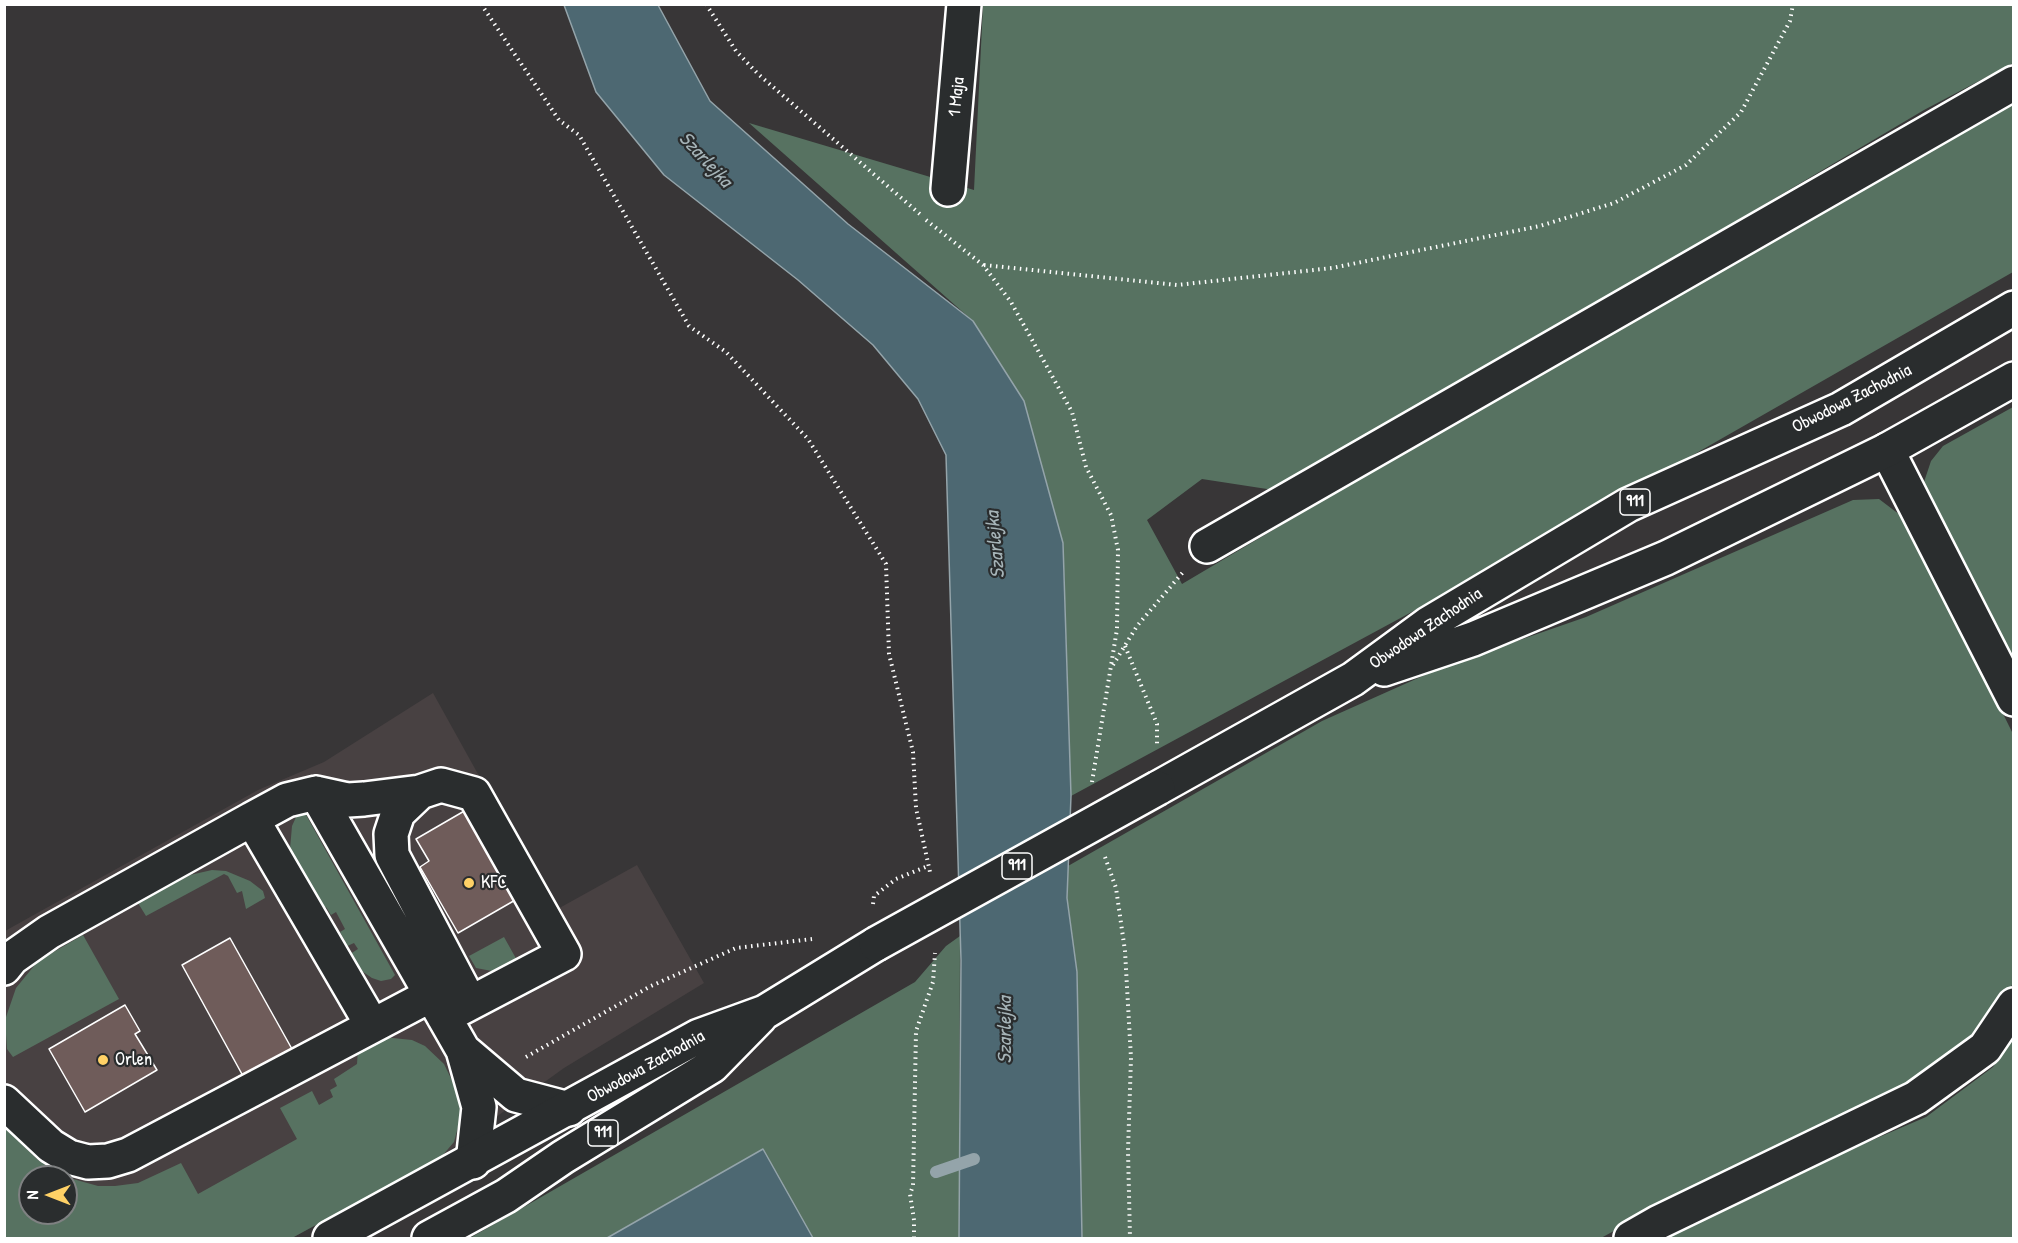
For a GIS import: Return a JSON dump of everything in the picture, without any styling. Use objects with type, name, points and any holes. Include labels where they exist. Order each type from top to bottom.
[{"type":"main road","name":"1 Maja","points":[[948,189],[964,4]]},
{"type":"main road","points":[[1207,546],[2013,83]]},
{"type":"main road","name":"Obwodowa Zachodnia","points":[[1353,679],[1428,624],[1628,505],[1841,408],[2013,308]]},
{"type":"main road","name":"Obwodowa Zachodnia","points":[[1353,679],[1473,639],[1666,558],[1887,450],[2013,379]]},
{"type":"main road","points":[[1887,450],[2013,699]]},
{"type":"main road","name":"911","points":[[765,1012],[876,944],[1353,679]]},
{"type":"main road","points":[[4,968],[12,958],[49,932],[287,800],[316,793],[348,800],[420,792],[441,785],[474,794],[564,954],[448,1005],[372,1025],[138,1150],[108,1161],[88,1162],[69,1157],[51,1146],[4,1102]]},
{"type":"main road","points":[[420,792],[398,813],[391,834],[392,855],[448,1005],[479,1107],[473,1162]]},
{"type":"main road","points":[[316,793],[448,1005]]},
{"type":"main road","points":[[252,819],[372,1025]]},
{"type":"main road","points":[[1631,1239],[1659,1222],[1916,1098],[1985,1048],[2013,1005]]},
{"type":"main road","name":"Obwodowa Zachodnia","points":[[330,1239],[473,1162],[699,1035],[765,1012]]},
{"type":"main road","name":"Obwodowa Zachodnia","points":[[429,1239],[506,1196],[563,1157],[712,1066],[765,1012]]},
{"type":"main road","points":[[463,1050],[516,1095],[570,1108]]},
{"type":"path","points":[[481,4],[560,120],[579,135],[689,326],[726,352],[808,439],[886,564],[889,654],[913,752],[916,808],[932,877]]},
{"type":"path","points":[[706,4],[736,51],[758,74],[858,163],[983,265],[1011,302],[1072,412],[1086,467],[1111,515],[1118,561],[1117,629],[1092,776],[1093,786]]},
{"type":"path","points":[[983,265],[1177,285],[1332,268],[1540,226],[1614,203],[1686,165],[1740,112],[1790,21],[1793,4]]},
{"type":"path","points":[[1111,668],[1137,626],[1207,546]]},
{"type":"path","points":[[1125,645],[1156,724],[1157,752]]},
{"type":"path","points":[[1101,847],[1116,888],[1125,951],[1131,1058],[1128,1151],[1130,1239]]},
{"type":"path","points":[[882,905],[873,908],[874,896],[896,879],[928,866]]},
{"type":"path","points":[[494,1076],[651,986],[736,948],[818,938]]},
{"type":"path","points":[[914,1239],[910,1194],[913,1186],[916,1031],[933,982],[936,946]]},
{"type":"shaded area","points":[[433,693],[554,911],[637,865],[704,983],[564,1068],[442,1156],[292,1238],[5,1238],[5,931],[258,790],[324,762]]},
{"type":"green space","points":[[983,5],[2013,5],[2013,63],[1924,110],[1280,491],[1202,479],[1147,520],[1182,584],[1859,183],[2013,98],[2013,272],[1532,547],[1071,796],[1063,543],[973,321],[749,123],[974,190]]},
{"type":"green space","points":[[2013,407],[2013,672],[1926,493],[1924,482],[1931,461],[1943,446]]},
{"type":"green space","points":[[1879,499],[1908,521],[2013,734],[2013,982],[2007,997],[1983,1028],[1900,1092],[1682,1194],[1601,1238],[1082,1238],[1077,972],[1067,898],[1068,866],[1322,721],[1445,666],[1586,617],[1853,500]]},
{"type":"green space","points":[[305,813],[395,975],[391,979],[381,981],[372,978],[353,965],[347,956],[358,949],[354,943],[343,948],[341,943],[345,941],[340,932],[345,929],[336,912],[331,915],[326,907],[323,909],[294,860],[290,849],[292,826],[297,815]]},
{"type":"green space","points":[[212,870],[226,871],[250,881],[263,891],[265,898],[246,909],[242,891],[237,893],[228,876],[224,874],[146,916],[138,903],[190,875]]},
{"type":"green space","points":[[83,935],[119,999],[13,1057],[7,1049],[5,1020],[16,988],[38,961]]},
{"type":"green space","points":[[960,936],[959,1238],[470,1238],[915,982],[946,946]]},
{"type":"green space","points":[[504,937],[518,962],[497,972],[476,968],[469,956]]},
{"type":"green space","points":[[383,1037],[412,1040],[425,1046],[444,1064],[461,1099],[462,1112],[454,1142],[442,1156],[292,1238],[5,1238],[4,1127],[46,1165],[18,1165],[18,1225],[78,1225],[78,1180],[98,1186],[138,1183],[181,1163],[198,1194],[297,1139],[280,1108],[312,1091],[319,1105],[333,1097],[330,1090],[337,1086],[334,1079],[357,1064],[358,1049]]},
{"type":"green space","points":[[2013,1037],[2013,1238],[1653,1238],[1670,1227],[1926,1117],[1993,1067]]},
{"type":"water","name":"Szarlejka","points":[[564,5],[658,5],[710,101],[848,224],[973,321],[1024,401],[1063,543],[1071,796],[1067,898],[1077,972],[1082,1238],[959,1238],[961,960],[946,455],[918,399],[873,345],[798,280],[664,175],[596,92]]},
{"type":"water","points":[[763,1149],[813,1238],[607,1238]]},
{"type":"building","name":"KFC","points":[[466,810],[517,899],[458,933],[420,867],[429,861],[416,839]]},
{"type":"building","points":[[230,938],[292,1049],[243,1076],[182,965]]},
{"type":"building","name":"Orlen","points":[[125,1005],[140,1031],[135,1034],[157,1070],[85,1112],[49,1049]]},
{"type":"waterway","points":[[936,1172],[974,1159]]},
{"type":"place","name":"KFC","points":[[469,883]]},
{"type":"place","name":"Orlen","points":[[103,1060]]}]
